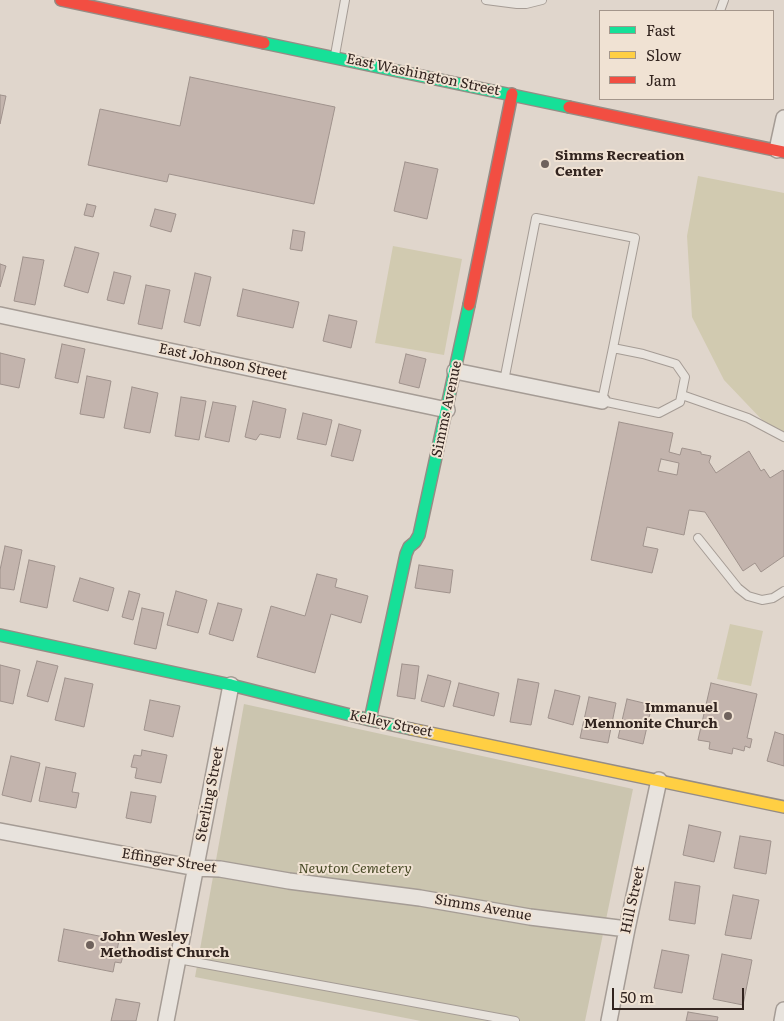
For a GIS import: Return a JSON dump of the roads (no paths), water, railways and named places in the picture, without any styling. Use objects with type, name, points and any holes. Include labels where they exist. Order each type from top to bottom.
[{"type":"street","name":"East Washington Street","points":[[61,0],[780,151]]},
{"type":"street","name":"Simms Avenue","points":[[370,720],[406,554],[419,535],[447,410],[512,94]]},
{"type":"street","points":[[780,151],[784,118]]},
{"type":"street","name":"East Johnson Street","points":[[0,315],[447,410]]},
{"type":"street","points":[[455,371],[602,401]]},
{"type":"street","name":"Kelley Street","points":[[0,635],[231,685],[370,720],[784,807]]},
{"type":"street","name":"Sterling Street","points":[[166,1021],[231,685]]},
{"type":"street","name":"Hill Street","points":[[609,1021],[659,780]]},
{"type":"street","name":"Effinger Street","points":[[0,831],[196,868],[220,869],[339,888]]},
{"type":"street","name":"Simms Avenue","points":[[339,888],[420,898],[530,917],[627,929]]},
{"type":"street","points":[[782,1021],[784,1010]]},
{"type":"lane","points":[[334,57],[345,0]]},
{"type":"lane","points":[[486,0],[526,4],[542,0]]},
{"type":"lane","points":[[504,381],[536,218],[635,238],[602,401],[659,413],[680,402],[685,377],[676,364],[614,348]]},
{"type":"lane","points":[[682,395],[748,418],[784,437]]},
{"type":"lane","points":[[698,538],[738,588],[748,596],[762,600],[774,598],[784,591]]},
{"type":"lane","points":[[178,958],[514,1021]]},
{"type":"place","name":"Simms Recreation Center","points":[[545,164]]},
{"type":"place","name":"Immanuel Mennonite Church","points":[[728,716]]},
{"type":"place","name":"John Wesley Methodist Church","points":[[90,945]]},
{"type":"park label","name":"Newton Cemetery","points":[[355,869]]}]
